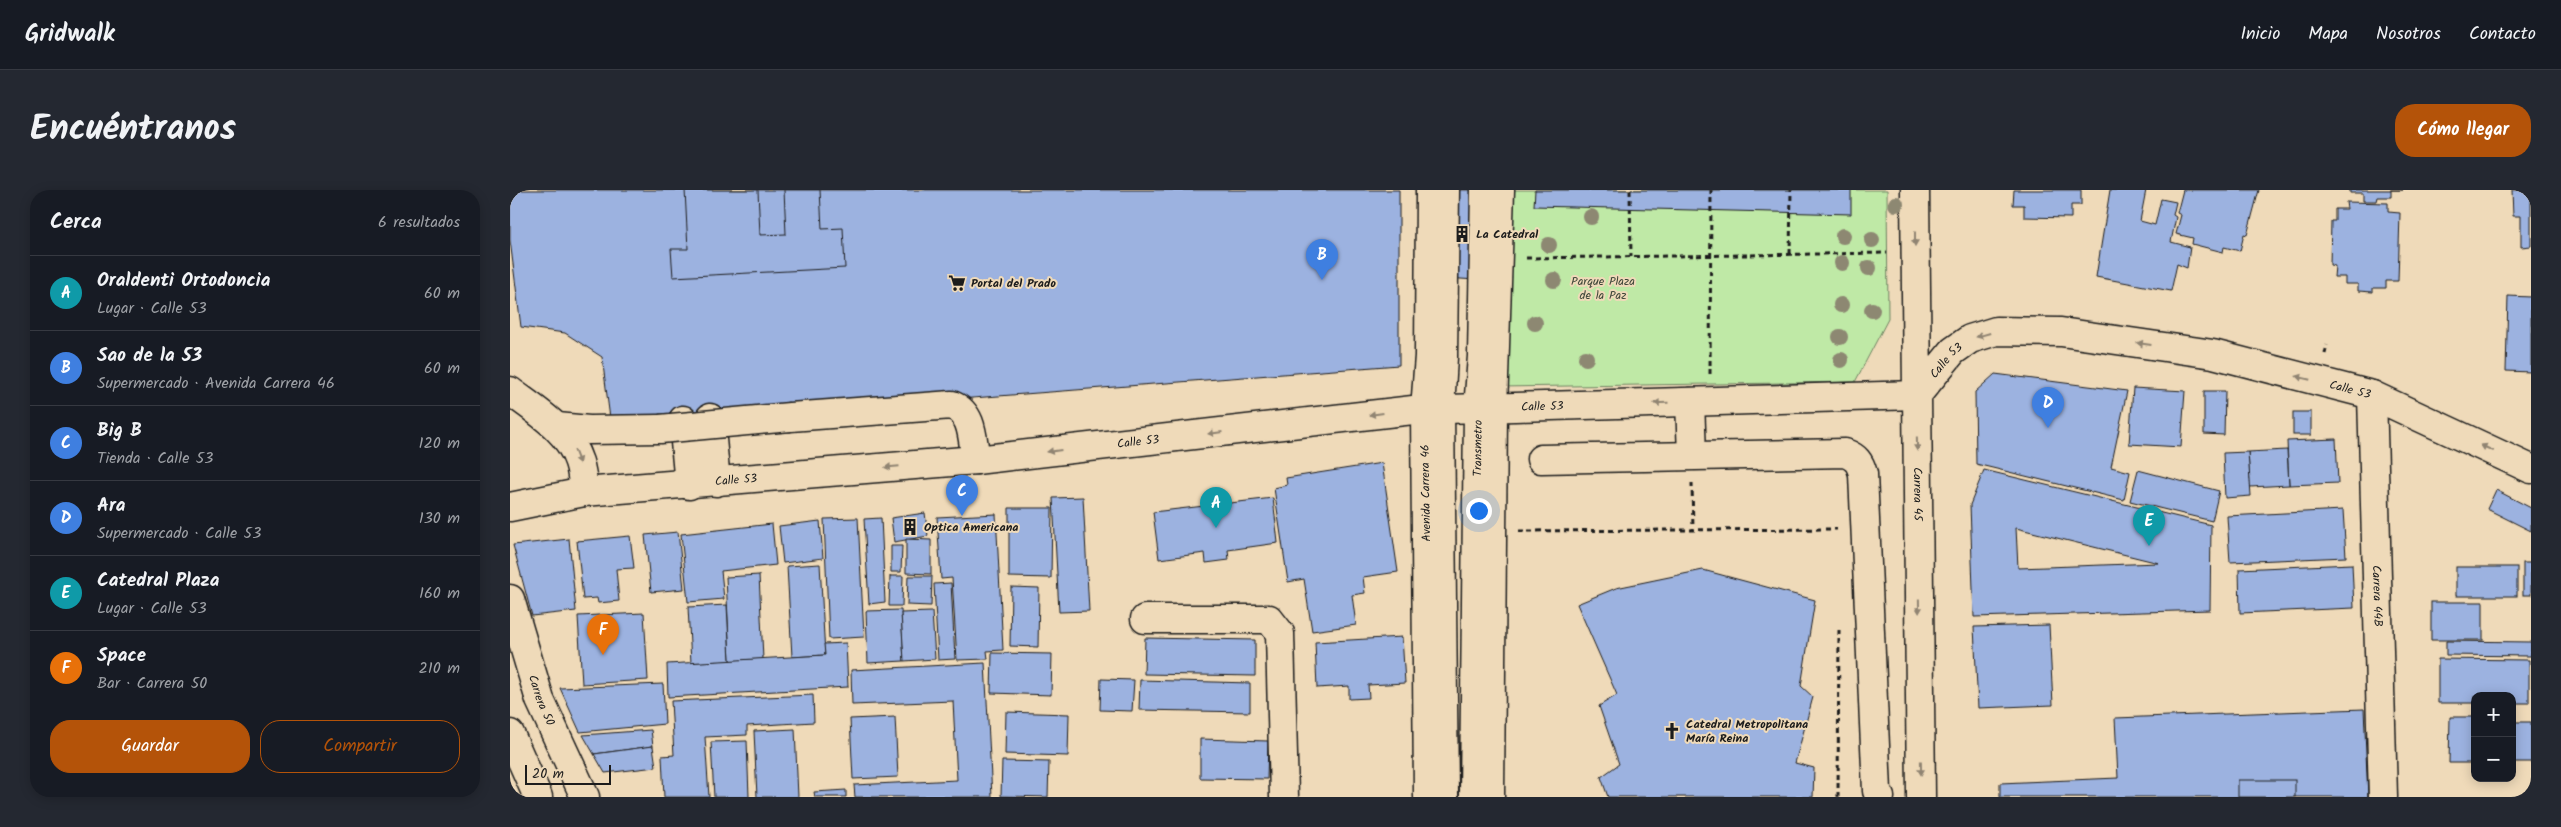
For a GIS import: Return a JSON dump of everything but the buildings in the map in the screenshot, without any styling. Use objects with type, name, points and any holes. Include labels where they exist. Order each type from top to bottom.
[{"type":"street","name":"Avenida Carrera 46","points":[[1428,797],[1432,410],[1429,356],[1430,190]]},
{"type":"street","points":[[1444,797],[1432,410],[1443,357],[1445,190]]},
{"type":"street","name":"Transmetro","points":[[1474,797],[1486,409],[1482,356],[1485,190]]},
{"type":"street","points":[[1490,797],[1486,409],[1500,190]]},
{"type":"street","name":"Carrera 45","points":[[1915,190],[1921,797]]},
{"type":"street","name":"Calle 53","points":[[510,507],[584,492],[689,485],[976,460],[1432,410],[1917,395],[1953,350],[1970,339],[1996,331],[2016,330],[2061,332],[2213,354],[2372,396],[2531,469]]},
{"type":"street","points":[[510,391],[557,427],[573,448],[579,462],[584,492]]},
{"type":"street","name":"Carrera 44B","points":[[2372,396],[2383,797]]},
{"type":"street","points":[[1692,455],[1700,402]]},
{"type":"street","points":[[557,427],[589,430],[952,405],[961,409],[969,421],[976,460]]},
{"type":"street","points":[[710,418],[716,482]]},
{"type":"street","points":[[672,425],[689,485]]},
{"type":"street","points":[[1541,459],[1844,453],[1854,456],[1860,463],[1863,483],[1877,791],[1880,797]]},
{"type":"street","name":"Carrera 50","points":[[510,599],[540,700],[585,797]]},
{"type":"street","points":[[1145,619],[1269,619],[1280,633],[1284,797]]},
{"type":"street","points":[[510,734],[538,797]]},
{"type":"path","points":[[1630,190],[1631,257]]},
{"type":"path","points":[[1700,402],[1711,256],[1711,190]]},
{"type":"path","points":[[1790,254],[1791,190]]},
{"type":"path","points":[[1532,258],[1888,253]]},
{"type":"path","points":[[1692,483],[1693,530]]},
{"type":"path","points":[[1522,531],[1841,529]]},
{"type":"path","points":[[1838,797],[1839,626]]},
{"type":"green space","name":"Parque Plaza de la Paz","points":[[1508,190],[1887,190],[1888,319],[1855,382],[1499,387]]},
{"type":"place","name":"La Catedral","points":[[1462,234]]},
{"type":"place","name":"Sao de la 53","points":[[1322,280]]},
{"type":"place","name":"Portal del Prado","points":[[957,283]]},
{"type":"place","name":"Ara","points":[[2048,428]]},
{"type":"place","name":"Big B","points":[[962,516]]},
{"type":"place","name":"Optica Americana","points":[[910,527]]},
{"type":"place","name":"Oraldenti Ortodoncia","points":[[1216,528]]},
{"type":"place","name":"Catedral Plaza","points":[[2149,546]]},
{"type":"place","name":"Space","points":[[603,655]]},
{"type":"place","name":"Catedral Metropolitana María Reina","points":[[1672,731]]}]
